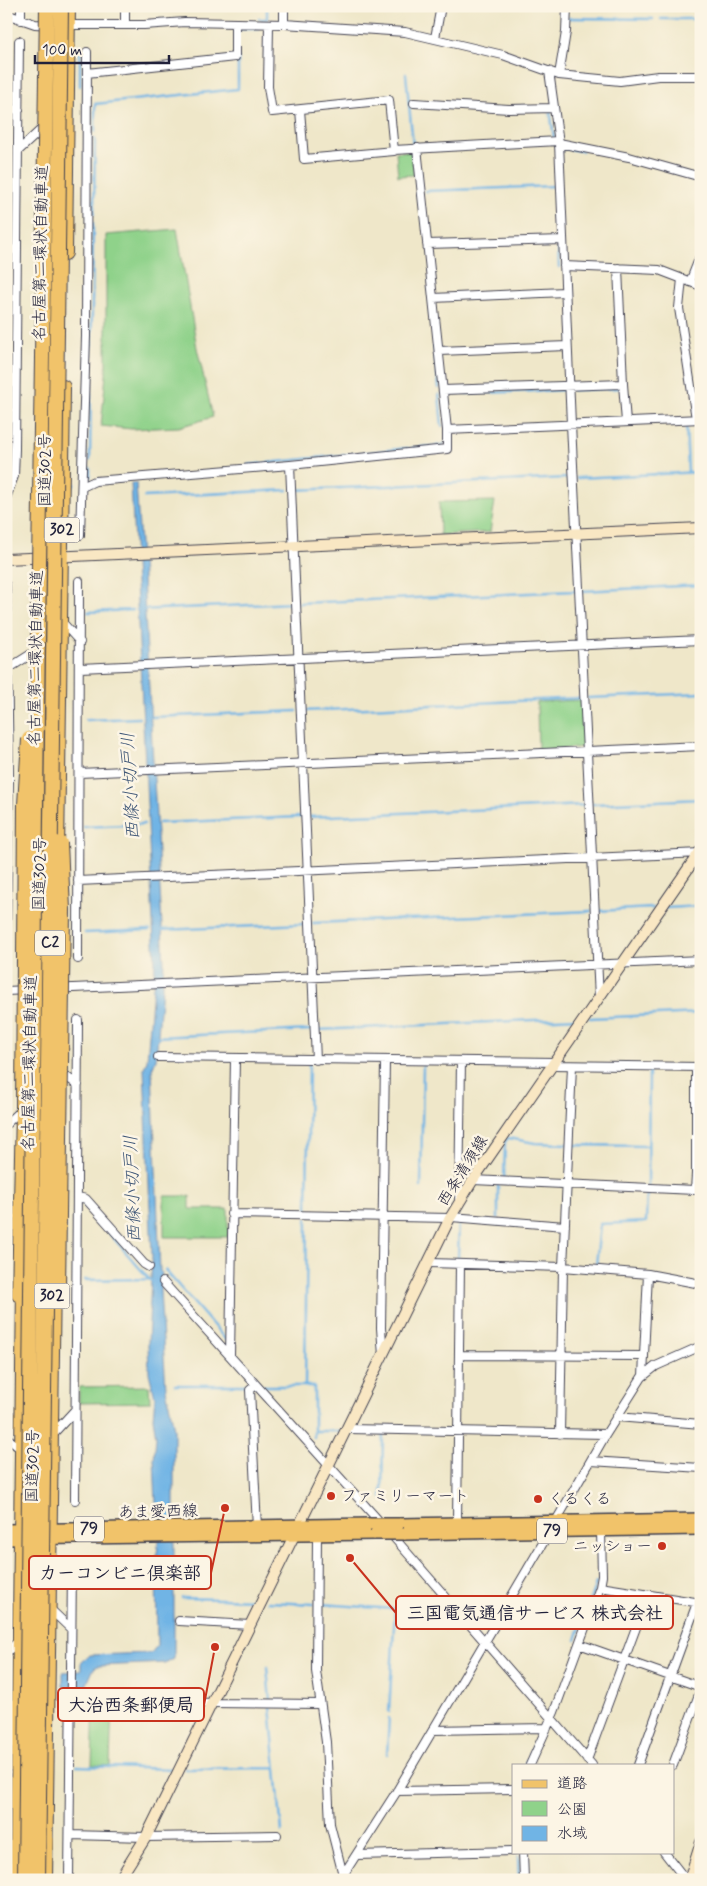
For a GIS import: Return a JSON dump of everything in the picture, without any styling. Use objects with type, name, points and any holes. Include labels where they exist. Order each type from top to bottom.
[{"type":"highway","name":"名古屋第二環状自動車道","points":[[24,1880],[47,6]]},
{"type":"highway","name":"名古屋第二環状自動車道","points":[[38,1880],[61,6]]},
{"type":"highway","name":"国道302号","points":[[45,1880],[68,6]]},
{"type":"highway","points":[[23,1384],[19,1284],[23,1091],[25,805],[40,572]]},
{"type":"highway","points":[[51,1384],[58,1290],[63,910],[52,707]]},
{"type":"highway","name":"国道302号","points":[[17,1880],[26,1175],[31,1143],[49,1085],[54,1053]]},
{"type":"highway","points":[[49,1608],[54,1709],[52,1880]]},
{"type":"highway","points":[[12,1880],[14,1798],[19,1755]]},
{"type":"main road","name":"あま愛西線","points":[[175,1532],[553,1526],[701,1519]]},
{"type":"main road","name":"あま愛西線","points":[[401,1529],[457,1523],[553,1526],[601,1531],[701,1529]]},
{"type":"main road","name":"あま愛西線","points":[[6,1539],[21,1535],[157,1533],[256,1526],[297,1530],[317,1535],[372,1529]]},
{"type":"main road","name":"あま愛西線","points":[[6,1530],[21,1535]]},
{"type":"street","points":[[21,20],[22,6]]},
{"type":"street","points":[[125,6],[125,25]]},
{"type":"street","points":[[284,6],[284,24]]},
{"type":"street","points":[[435,38],[440,6]]},
{"type":"street","points":[[559,75],[566,32],[566,6]]},
{"type":"street","points":[[6,14],[35,24],[125,25],[185,22],[284,24],[405,32],[503,55],[559,75],[620,81],[658,76],[701,76]]},
{"type":"street","points":[[87,73],[235,57],[235,23]]},
{"type":"street","points":[[269,24],[268,87],[272,112],[389,100],[394,150]]},
{"type":"street","points":[[6,498],[14,476],[15,449],[19,41]]},
{"type":"street","points":[[80,535],[86,336],[87,52]]},
{"type":"street","points":[[549,71],[559,142],[567,346],[599,998]]},
{"type":"street","points":[[414,103],[509,109],[554,108]]},
{"type":"street","points":[[18,151],[67,105]]},
{"type":"street","points":[[6,109],[19,110]]},
{"type":"street","points":[[300,110],[304,159],[417,148],[559,142],[629,157],[701,177]]},
{"type":"street","points":[[82,487],[94,481],[447,449],[447,430],[417,148]]},
{"type":"street","points":[[427,244],[563,240]]},
{"type":"street","points":[[6,250],[17,249]]},
{"type":"street","points":[[447,430],[698,419],[679,308],[686,281],[701,254]]},
{"type":"street","points":[[564,266],[659,270],[701,286]]},
{"type":"street","points":[[618,268],[626,422]]},
{"type":"street","points":[[433,298],[565,292]]},
{"type":"street","points":[[6,343],[16,343]]},
{"type":"street","points":[[438,351],[567,346]]},
{"type":"street","points":[[443,390],[623,384]]},
{"type":"street","points":[[6,449],[15,449]]},
{"type":"street","points":[[290,464],[316,1060]]},
{"type":"street","points":[[6,559],[701,528]]},
{"type":"street","points":[[78,959],[79,581]]},
{"type":"street","points":[[6,585],[6,928]]},
{"type":"street","points":[[61,621],[80,642]]},
{"type":"street","points":[[7,670],[61,635]]},
{"type":"street","points":[[80,668],[701,640]]},
{"type":"street","points":[[79,774],[701,746]]},
{"type":"street","points":[[78,881],[700,852]]},
{"type":"street","name":"西条清須線","points":[[119,1880],[146,1836],[458,1204],[700,852]]},
{"type":"street","points":[[57,884],[78,897]]},
{"type":"street","points":[[6,991],[701,960]]},
{"type":"street","points":[[74,1500],[78,1020]]},
{"type":"street","points":[[158,1057],[461,1061],[572,1066],[699,1067],[698,1174],[696,1190],[473,1180]]},
{"type":"street","points":[[230,1356],[235,1058]]},
{"type":"street","points":[[383,1358],[381,1341],[385,1060]]},
{"type":"street","points":[[458,1204],[461,1061]]},
{"type":"street","points":[[560,1434],[563,1267],[572,1066]]},
{"type":"street","points":[[54,1068],[78,1085]]},
{"type":"street","points":[[6,1124],[49,1085]]},
{"type":"street","points":[[78,1197],[86,1199],[144,1264],[149,1267]]},
{"type":"street","points":[[231,1214],[451,1218],[565,1226]]},
{"type":"street","points":[[430,1263],[563,1267],[648,1274],[701,1284]]},
{"type":"street","points":[[457,1523],[460,1264]]},
{"type":"street","points":[[643,1376],[648,1274]]},
{"type":"street","points":[[163,1282],[329,1466],[590,1762],[648,1595]]},
{"type":"street","points":[[342,1877],[397,1791],[606,1434],[643,1376],[656,1366],[701,1346]]},
{"type":"street","points":[[459,1355],[644,1356]]},
{"type":"street","points":[[256,1385],[250,1390],[256,1526]]},
{"type":"street","points":[[50,1437],[76,1410]]},
{"type":"street","points":[[617,1417],[701,1424]]},
{"type":"street","points":[[348,1429],[606,1434]]},
{"type":"street","points":[[6,1437],[22,1450]]},
{"type":"street","points":[[591,1461],[701,1468]]},
{"type":"street","points":[[530,1764],[551,1718],[600,1587],[602,1576],[601,1531]]},
{"type":"street","points":[[317,1535],[316,1671],[326,1742],[326,1775],[330,1824],[342,1877]]},
{"type":"street","points":[[69,1880],[72,1566]]},
{"type":"street","points":[[600,1587],[699,1603],[638,1764]]},
{"type":"street","points":[[49,1608],[71,1629]]},
{"type":"street","points":[[179,1621],[250,1625]]},
{"type":"street","points":[[6,1653],[20,1639]]},
{"type":"street","points":[[579,1644],[701,1688],[673,1764]]},
{"type":"street","points":[[70,1698],[212,1703],[320,1704]]},
{"type":"street","points":[[433,1730],[547,1728]]},
{"type":"street","points":[[397,1791],[512,1789]]},
{"type":"street","points":[[70,1835],[277,1835]]},
{"type":"street","points":[[666,1854],[687,1880],[696,1868],[701,1842]]},
{"type":"street","points":[[357,1855],[512,1851]]},
{"type":"street","points":[[523,1854],[524,1880]]},
{"type":"green space","points":[[412,151],[414,175],[398,176],[396,152]]},
{"type":"green space","points":[[177,229],[197,348],[213,417],[179,427],[132,429],[101,426],[106,374],[106,235]]},
{"type":"green space","points":[[495,501],[490,532],[440,535],[439,502]]},
{"type":"green space","points":[[582,700],[584,747],[538,751],[537,702]]},
{"type":"green space","points":[[164,1196],[190,1196],[190,1209],[228,1209],[228,1237],[164,1237]]},
{"type":"green space","points":[[149,1386],[150,1402],[79,1403],[79,1387]]},
{"type":"green space","points":[[94,1701],[112,1701],[110,1766],[92,1765]]},
{"type":"water","points":[[131,483],[136,483],[142,559],[164,963],[156,1059],[152,1069],[160,1271],[162,1273],[160,1291],[166,1389],[174,1429],[174,1659],[167,1663],[98,1666],[94,1668],[86,1686],[63,1687],[63,1672],[81,1671],[81,1663],[90,1655],[151,1653],[157,1646],[156,1559],[160,1520],[156,1504],[154,1459],[156,1437],[153,1418],[155,1397],[149,1373],[148,1344],[152,1256],[144,1068],[147,1060],[155,963]]},
{"type":"waterway","points":[[259,19],[267,19],[267,6]]},
{"type":"waterway","points":[[569,18],[653,19]]},
{"type":"waterway","points":[[661,19],[701,19]]},
{"type":"waterway","points":[[238,32],[238,29],[259,29]]},
{"type":"waterway","points":[[80,49],[80,86]]},
{"type":"waterway","points":[[95,132],[95,104],[238,89],[238,58]]},
{"type":"waterway","points":[[406,74],[413,145]]},
{"type":"waterway","points":[[550,110],[554,138]]},
{"type":"waterway","points":[[94,213],[95,139]]},
{"type":"waterway","points":[[564,148],[582,151]]},
{"type":"waterway","points":[[425,191],[555,186]]},
{"type":"waterway","points":[[90,460],[93,222]]},
{"type":"waterway","points":[[558,243],[559,267]]},
{"type":"waterway","points":[[434,346],[439,388]]},
{"type":"waterway","points":[[573,390],[621,388]]},
{"type":"waterway","points":[[446,394],[565,390]]},
{"type":"waterway","points":[[439,394],[442,426]]},
{"type":"waterway","points":[[686,423],[688,473]]},
{"type":"waterway","points":[[412,448],[443,445],[444,443]]},
{"type":"waterway","points":[[248,465],[408,448]]},
{"type":"waterway","points":[[90,468],[90,477]]},
{"type":"waterway","points":[[577,478],[701,472]]},
{"type":"waterway","points":[[295,490],[568,478]]},
{"type":"waterway","points":[[69,491],[74,484]]},
{"type":"waterway","points":[[144,497],[288,490]]},
{"type":"waterway","points":[[582,591],[701,585]]},
{"type":"waterway","points":[[299,603],[576,591]]},
{"type":"waterway","points":[[137,610],[293,603]]},
{"type":"waterway","points":[[88,612],[133,610]]},
{"type":"waterway","points":[[588,698],[701,693]]},
{"type":"waterway","points":[[303,711],[581,698]]},
{"type":"waterway","points":[[152,717],[297,711]]},
{"type":"waterway","points":[[86,720],[139,718]]},
{"type":"waterway","points":[[593,804],[701,799]]},
{"type":"waterway","points":[[308,817],[586,805]]},
{"type":"waterway","points":[[159,823],[301,817]]},
{"type":"waterway","name":"西條小切戸川","points":[[84,827],[144,824]]},
{"type":"waterway","points":[[666,908],[701,906]]},
{"type":"waterway","points":[[597,911],[653,908]]},
{"type":"waterway","points":[[313,923],[591,911]]},
{"type":"waterway","points":[[161,930],[306,924]]},
{"type":"waterway","points":[[85,933],[150,930]]},
{"type":"waterway","points":[[590,1018],[701,1013]]},
{"type":"waterway","points":[[317,1030],[578,1018]]},
{"type":"waterway","points":[[155,1037],[311,1030]]},
{"type":"waterway","points":[[307,1212],[309,1062]]},
{"type":"waterway","points":[[421,1187],[423,1064]]},
{"type":"waterway","points":[[648,1185],[649,1070]]},
{"type":"waterway","points":[[504,1178],[505,1142],[508,1138],[535,1143],[567,1144]]},
{"type":"waterway","points":[[572,1145],[647,1146]]},
{"type":"waterway","points":[[498,1183],[498,1218]]},
{"type":"waterway","points":[[596,1266],[600,1224],[646,1222],[647,1190]]},
{"type":"waterway","name":"西條小切戸川","points":[[83,1203],[149,1279]]},
{"type":"waterway","points":[[305,1386],[307,1219]]},
{"type":"waterway","points":[[458,1260],[459,1220]]},
{"type":"waterway","points":[[165,1270],[226,1340]]},
{"type":"waterway","points":[[84,1280],[149,1279],[153,1282]]},
{"type":"waterway","points":[[175,1385],[248,1385]]},
{"type":"waterway","points":[[264,1386],[314,1386],[314,1437]]},
{"type":"waterway","points":[[314,1431],[339,1431]]},
{"type":"waterway","points":[[382,1497],[383,1433]]},
{"type":"waterway","points":[[586,1611],[596,1583]]},
{"type":"waterway","points":[[182,1598],[258,1600]]},
{"type":"waterway","points":[[268,1602],[314,1604]]},
{"type":"waterway","points":[[321,1604],[395,1609],[389,1712]]},
{"type":"waterway","points":[[576,1640],[581,1624]]},
{"type":"waterway","points":[[267,1667],[270,1701]]},
{"type":"waterway","points":[[270,1707],[282,1832]]},
{"type":"waterway","points":[[387,1754],[389,1718]]},
{"type":"waterway","points":[[530,1754],[540,1733]]},
{"type":"waterway","points":[[525,1764],[527,1760]]},
{"type":"waterway","points":[[77,1766],[174,1769]]},
{"type":"waterway","points":[[185,1769],[276,1768]]},
{"type":"waterway","points":[[518,1857],[519,1880]]},
{"type":"place","name":"ファミリーマート","points":[[331,1496]]},
{"type":"place","name":"くるくる","points":[[538,1499]]},
{"type":"place","name":"カーコンビニ倶楽部","points":[[225,1508]]},
{"type":"place","name":"ニッショー","points":[[662,1546]]},
{"type":"place","name":"三国電気通信サービス 株式会社","points":[[350,1558]]},
{"type":"place","name":"大治西条郵便局","points":[[215,1647]]}]
